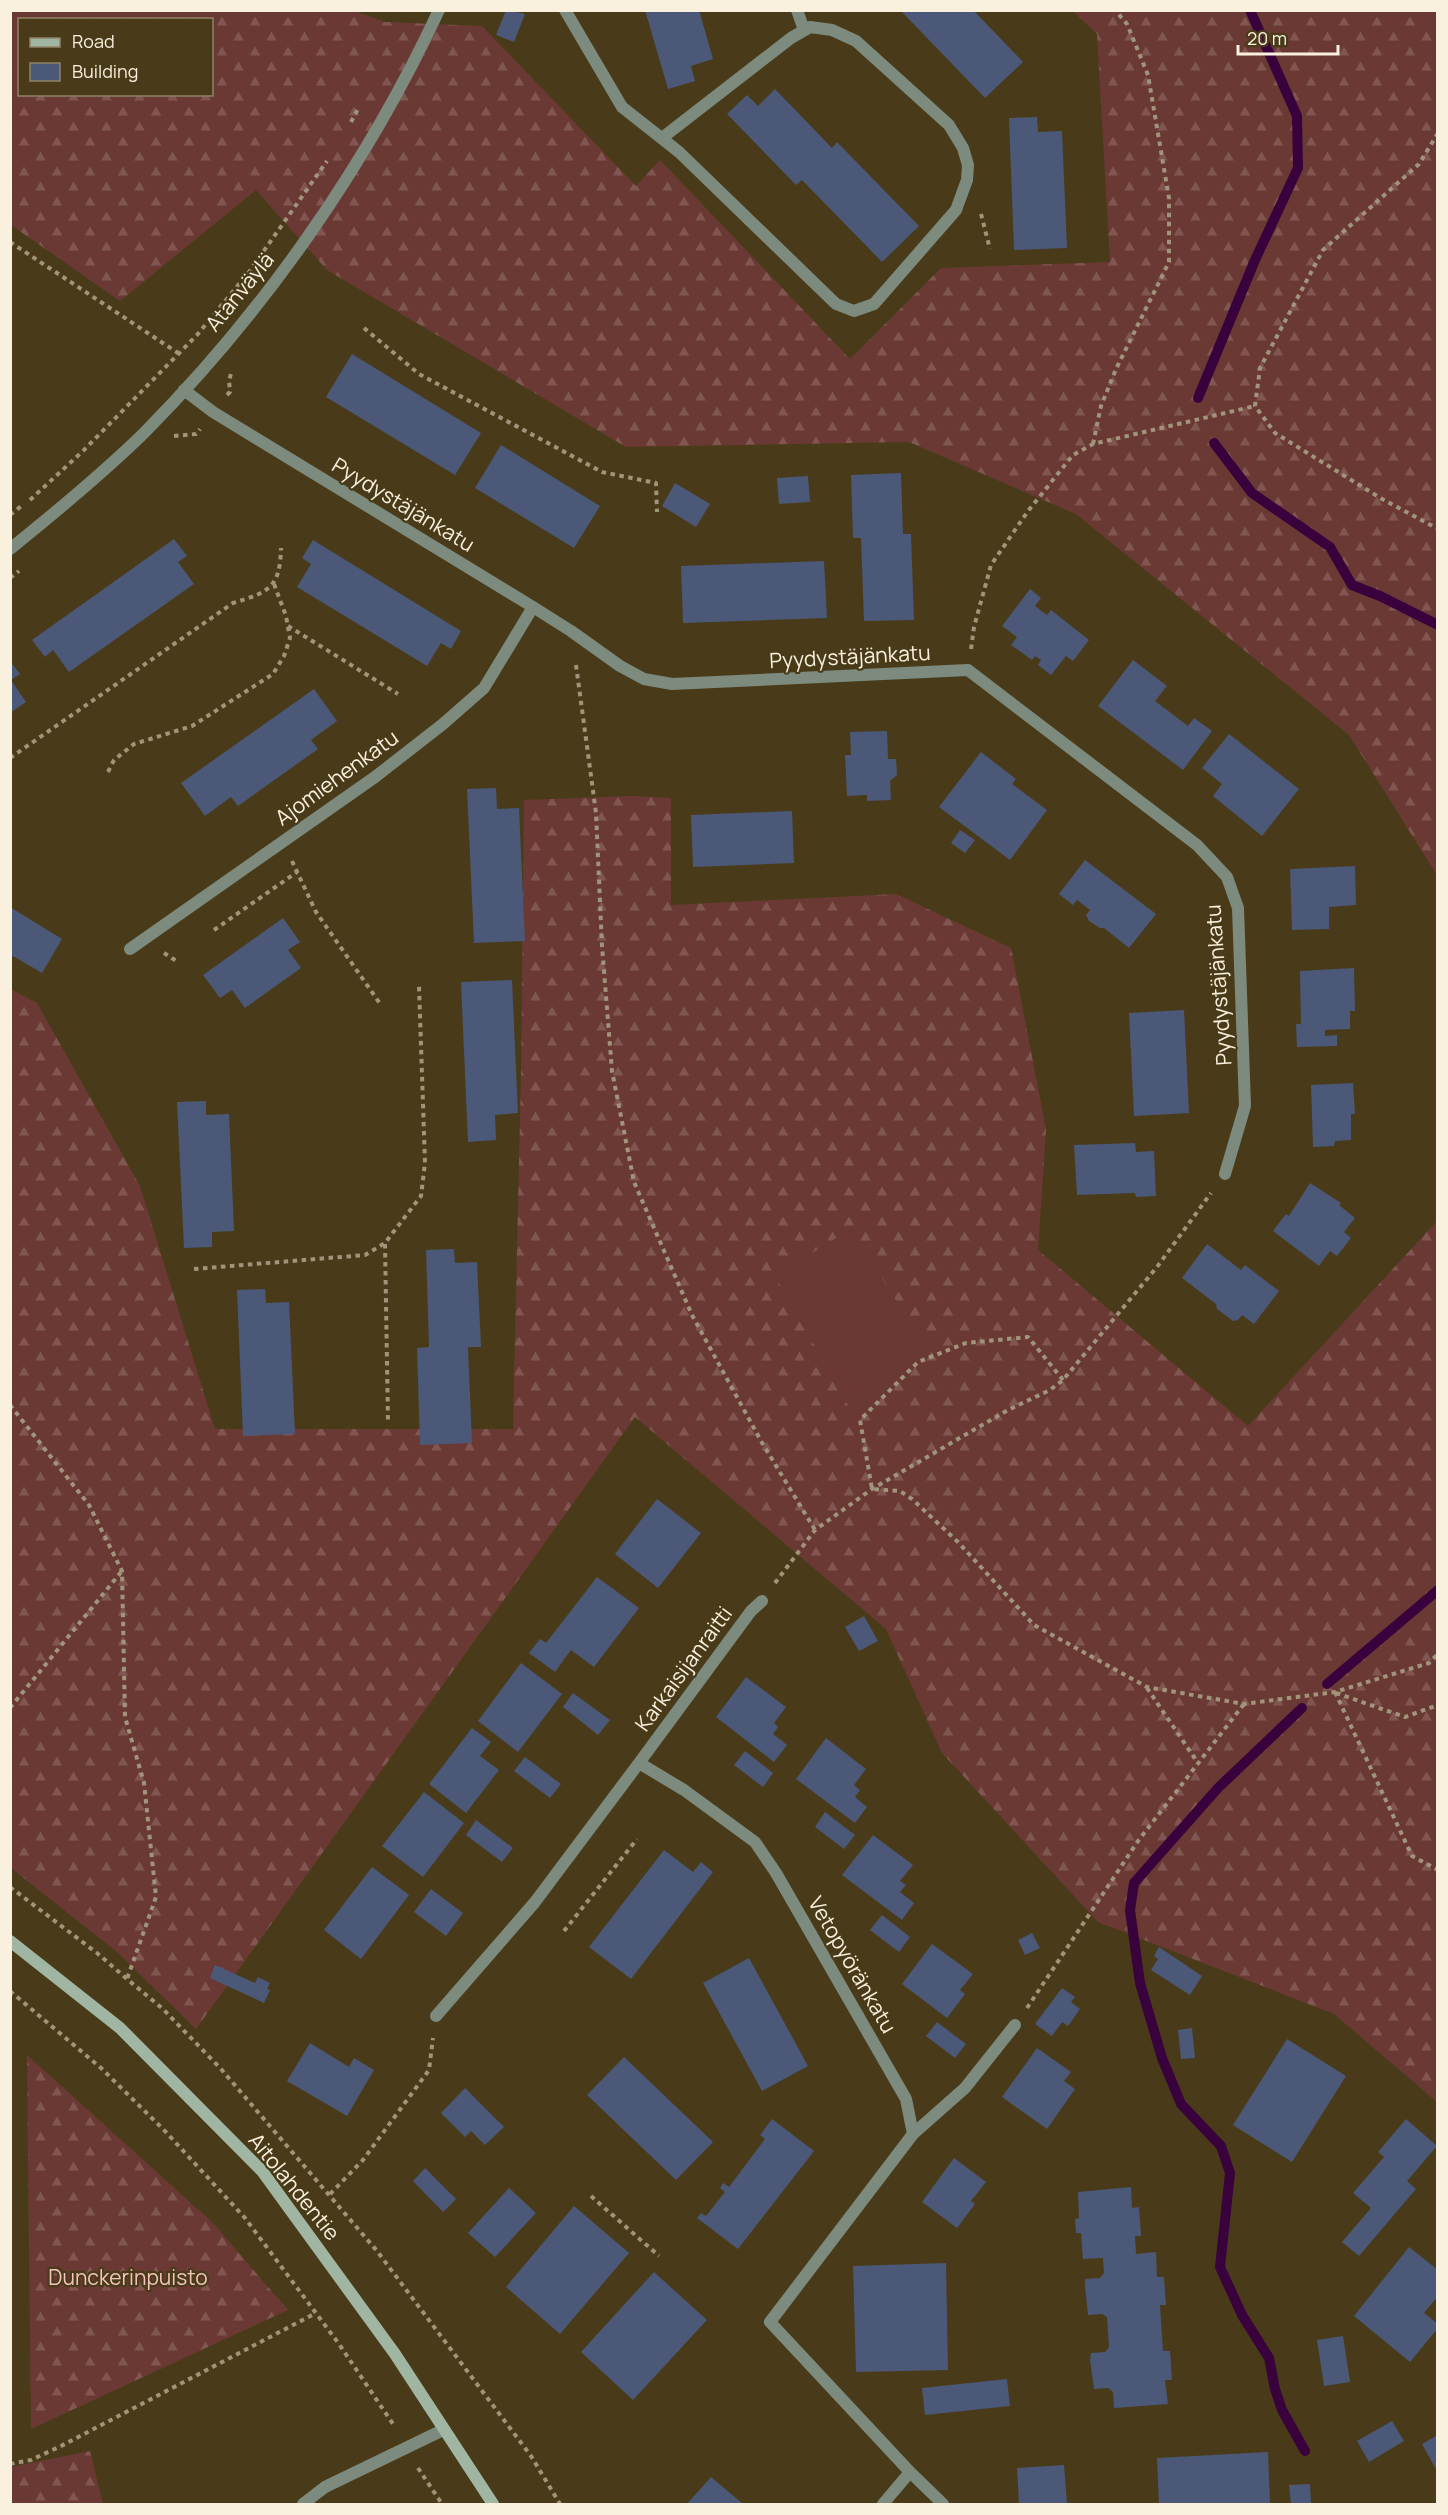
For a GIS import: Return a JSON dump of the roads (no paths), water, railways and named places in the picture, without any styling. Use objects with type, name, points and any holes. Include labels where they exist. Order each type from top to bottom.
[{"type":"main road","name":"Aitolahdentie","points":[[10,1941],[120,2028],[262,2171],[389,2346],[493,2505]]},
{"type":"street","name":"Atanväylä","points":[[10,549],[61,508],[143,433],[184,390],[305,243],[390,108],[439,10]]},
{"type":"street","points":[[566,10],[622,107],[679,152],[836,304],[854,311],[874,304],[956,210],[965,189],[968,165],[963,148],[949,125],[856,40],[832,30],[810,27],[791,38],[662,138]]},
{"type":"street","points":[[797,10],[804,30]]},
{"type":"street","name":"Pyydystäjänkatu","points":[[184,390],[213,412],[533,607],[620,666],[644,679],[672,684],[968,670],[1197,845],[1227,877],[1238,908],[1245,1106],[1225,1174]]},
{"type":"street","name":"Ajomiehenkatu","points":[[130,949],[375,777],[484,688],[533,607]]},
{"type":"street","name":"Karkaisijanraitti","points":[[639,1763],[751,1611],[762,1601]]},
{"type":"street","points":[[436,2016],[535,1902],[639,1763]]},
{"type":"street","name":"Vetopyöränkatu","points":[[639,1763],[684,1790],[755,1842],[777,1873],[906,2099],[913,2134]]},
{"type":"street","points":[[943,2505],[770,2322],[913,2134],[965,2088],[1015,2025]]},
{"type":"street","points":[[303,2505],[325,2487],[443,2430]]},
{"type":"street","points":[[883,2505],[910,2472]]},
{"type":"waterway","points":[[1198,398],[1255,260],[1298,168],[1297,116],[1250,10]]},
{"type":"waterway","points":[[1214,443],[1252,493],[1330,547],[1352,585],[1380,596],[1438,625]]},
{"type":"waterway","points":[[1327,1684],[1438,1590]]},
{"type":"waterway","points":[[1302,1708],[1218,1788],[1134,1883],[1130,1910],[1140,1983],[1162,2058],[1181,2104],[1221,2146],[1230,2173],[1220,2267],[1242,2315],[1269,2358],[1282,2410],[1305,2451]]},
{"type":"park label","name":"Dunckerinpuisto","points":[[128,2278]]}]
